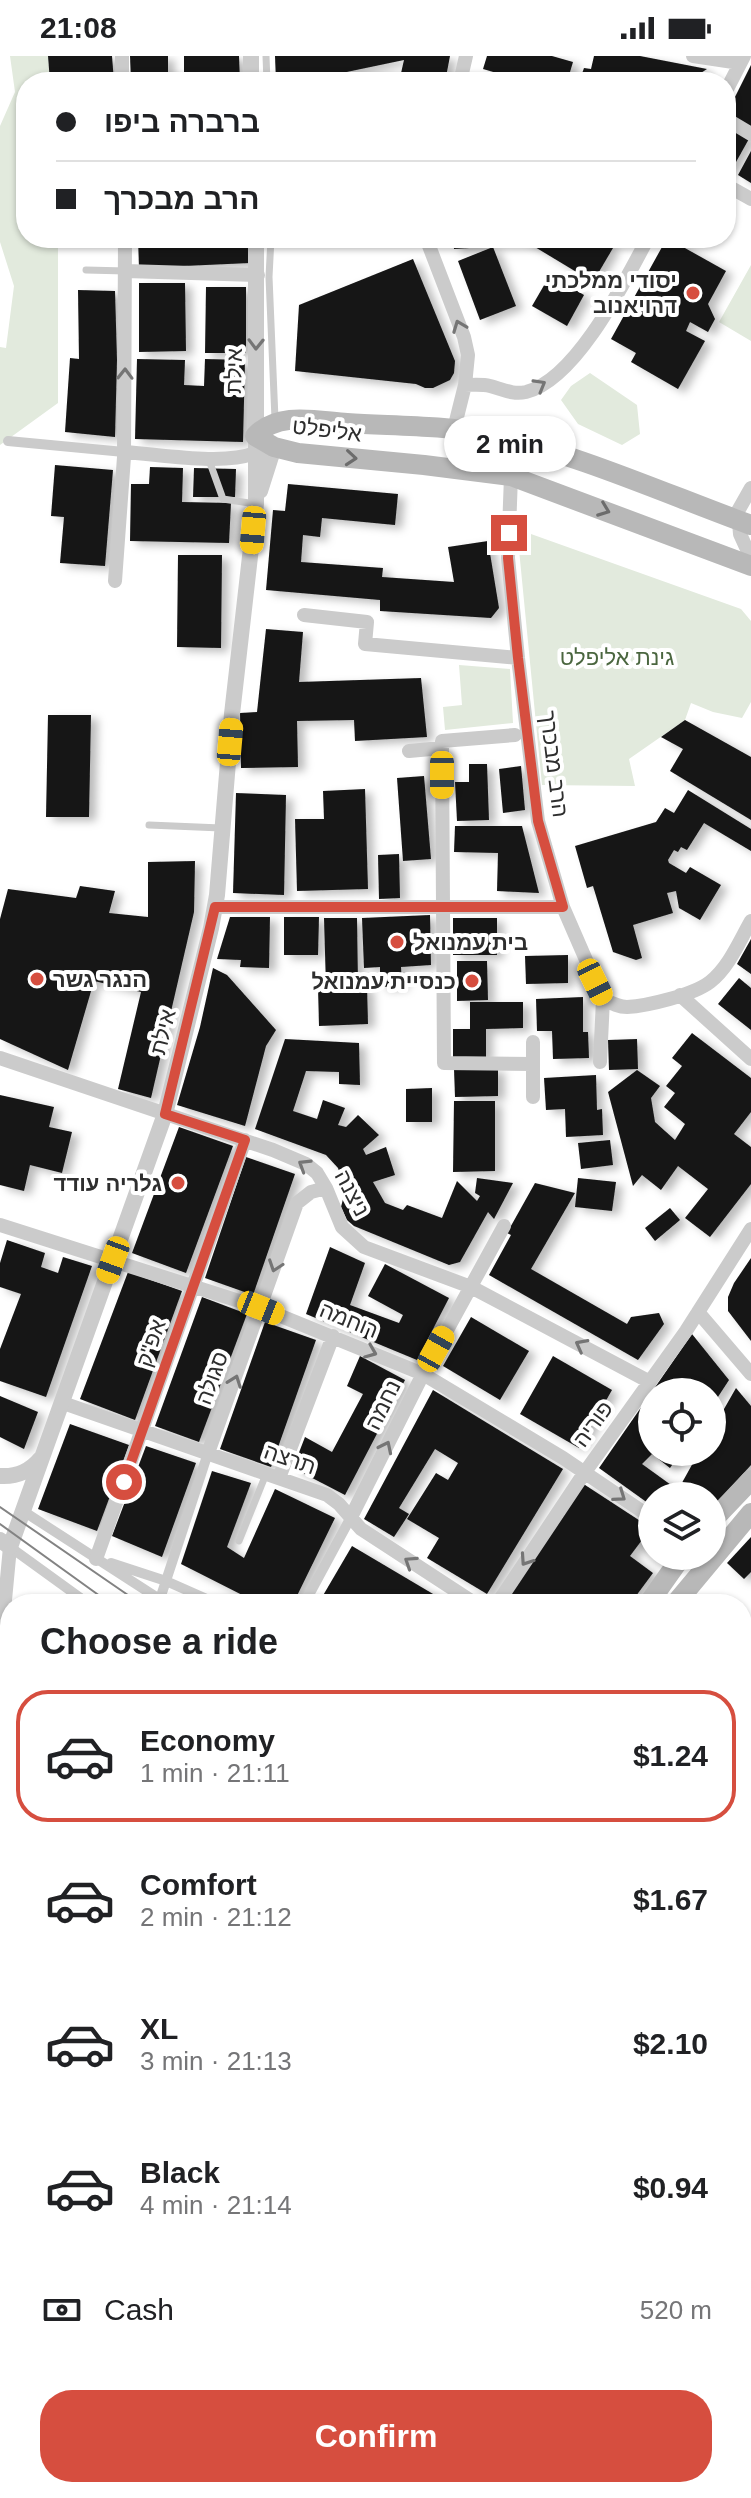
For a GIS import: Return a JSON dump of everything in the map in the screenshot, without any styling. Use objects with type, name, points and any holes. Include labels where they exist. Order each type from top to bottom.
[{"type":"main road","name":"אליפלט","points":[[745,523],[522,443],[454,429],[275,421],[266,425],[261,445],[298,453],[511,476],[751,566]]},
{"type":"main road","points":[[726,1506],[751,1480]]},
{"type":"main road","points":[[683,1594],[751,1513]]},
{"type":"main road","points":[[655,1594],[672,1570]]},
{"type":"main road","points":[[0,2442],[0,2458]]},
{"type":"street","points":[[693,56],[742,60]]},
{"type":"street","points":[[115,581],[124,452],[125,248]]},
{"type":"street","name":"אילת","points":[[5,1544],[23,1511],[165,1114],[215,907],[261,445],[258,275],[264,248]]},
{"type":"street","points":[[429,248],[466,346],[465,385],[454,429]]},
{"type":"street","points":[[465,385],[493,386],[516,393],[540,386],[556,375],[594,331],[642,248]]},
{"type":"street","points":[[126,271],[258,275]]},
{"type":"street","name":"אליפלט","points":[[8,441],[208,458],[239,458],[261,445]]},
{"type":"street","name":"הרב מבכרך","points":[[511,476],[508,558],[538,821],[563,907],[603,999]]},
{"type":"street","points":[[751,488],[738,511],[745,523],[740,534],[751,558]]},
{"type":"street","points":[[304,615],[367,622],[365,644],[518,658]]},
{"type":"street","points":[[515,735],[442,741],[444,1063],[533,1064]]},
{"type":"street","points":[[409,751],[442,748]]},
{"type":"street","points":[[215,907],[563,907]]},
{"type":"street","points":[[600,1062],[603,999],[615,1006],[627,1007],[680,995],[709,983],[729,960],[751,921]]},
{"type":"street","points":[[680,995],[751,1059]]},
{"type":"street","points":[[533,1042],[533,1097]]},
{"type":"street","name":"ניצנה","points":[[0,1058],[245,1140],[306,1164],[317,1173],[326,1188],[342,1227],[364,1247],[471,1287],[642,1378]]},
{"type":"street","name":"אפ\"ק","points":[[96,1559],[245,1140]]},
{"type":"street","name":"סגולה","points":[[164,1594],[208,1453],[297,1203],[311,1192],[326,1188]]},
{"type":"street","name":"רוחמה","points":[[0,1225],[261,1308],[423,1374],[585,1472],[638,1508]]},
{"type":"street","name":"נחמה","points":[[309,1594],[423,1374],[504,1226]]},
{"type":"street","name":"פוריה","points":[[653,1378],[751,1229]]},
{"type":"street","points":[[698,1312],[751,1374]]},
{"type":"street","points":[[273,1476],[333,1336]]},
{"type":"street","name":"פוריה","points":[[504,1594],[638,1399]]},
{"type":"street","name":"תרצה","points":[[63,1403],[327,1495],[361,1529],[460,1594]]},
{"type":"street","points":[[0,1476],[24,1471],[44,1454]]},
{"type":"street","points":[[23,1511],[151,1594]]},
{"type":"street","points":[[5,1544],[75,1594]]},
{"type":"street","points":[[3,1594],[5,1544]]},
{"type":"street","points":[[96,1559],[166,1581],[195,1594]]},
{"type":"lane","name":"אילת","points":[[267,248],[275,421]]},
{"type":"lane","points":[[86,270],[126,271]]},
{"type":"lane","points":[[208,458],[223,499],[256,504]]},
{"type":"lane","points":[[149,825],[223,828]]},
{"type":"lane","points":[[239,1541],[273,1476]]},
{"type":"green space","points":[[10,56],[48,56],[49,72],[16,72],[16,248],[58,248],[58,403],[0,445],[0,347],[6,348],[14,286],[0,242],[0,126],[15,92]]},
{"type":"green space","points":[[751,265],[751,341],[719,322]]},
{"type":"green space","points":[[590,373],[637,405],[640,434],[622,445],[578,424],[561,400],[571,386]]},
{"type":"green space","name":"גינת אליפלט","points":[[517,529],[741,609],[751,621],[751,702],[742,718],[713,712],[691,703],[685,720],[629,759],[635,786],[542,785]]},
{"type":"green space","points":[[459,665],[510,669],[513,723],[445,730],[443,707],[462,705]]},
{"type":"building","points":[[48,56],[112,56],[113,72],[49,72]]},
{"type":"building","points":[[130,56],[168,56],[168,72],[131,72]]},
{"type":"building","points":[[184,56],[239,56],[240,72],[184,72]]},
{"type":"building","points":[[275,56],[450,56],[447,72],[401,72],[404,60],[347,72],[276,72]]},
{"type":"building","points":[[487,56],[552,56],[573,62],[570,72],[493,72],[483,69]]},
{"type":"building","points":[[594,56],[640,56],[707,69],[702,72],[583,72],[584,68],[591,69]]},
{"type":"building","points":[[751,65],[751,127],[736,118],[736,95]]},
{"type":"building","points":[[736,129],[750,137],[736,162]]},
{"type":"building","points":[[751,151],[751,183],[738,175]]},
{"type":"building","points":[[138,248],[249,248],[250,263],[139,268]]},
{"type":"building","points":[[493,248],[516,306],[480,320],[458,261]]},
{"type":"building","points":[[537,248],[613,248],[593,282]]},
{"type":"building","points":[[661,248],[685,248],[726,271],[708,304],[715,319],[708,332],[690,322],[686,331],[705,341],[678,389],[631,362],[636,353],[611,339]]},
{"type":"building","points":[[413,259],[455,361],[450,380],[433,388],[425,388],[416,384],[295,371],[299,305]]},
{"type":"building","points":[[550,275],[584,295],[567,326],[532,306]]},
{"type":"building","points":[[139,283],[185,283],[186,351],[139,352]]},
{"type":"building","points":[[206,287],[246,287],[246,353],[205,353]]},
{"type":"building","points":[[78,290],[115,291],[115,437],[65,432],[70,358],[79,359]]},
{"type":"building","points":[[137,359],[185,360],[184,385],[204,386],[205,359],[245,360],[243,442],[135,439]]},
{"type":"building","points":[[55,465],[113,470],[105,566],[60,563],[64,517],[51,516]]},
{"type":"building","points":[[150,467],[183,468],[182,502],[231,503],[229,543],[130,541],[131,484],[149,484]]},
{"type":"building","points":[[194,468],[236,469],[235,497],[193,497]]},
{"type":"building","points":[[288,484],[398,494],[395,525],[322,518],[320,537],[303,535],[301,562],[383,568],[382,577],[454,582],[448,547],[488,541],[499,608],[491,618],[380,611],[380,600],[266,590],[273,510],[285,511]]},
{"type":"building","points":[[178,555],[222,555],[221,648],[177,647]]},
{"type":"building","points":[[266,629],[303,632],[299,682],[421,678],[427,737],[355,741],[354,720],[297,721],[298,767],[241,768],[240,713],[257,712]]},
{"type":"building","points":[[48,715],[91,715],[89,817],[46,817]]},
{"type":"building","points":[[685,720],[751,757],[751,820],[670,771],[683,749],[661,737]]},
{"type":"building","points":[[469,764],[487,764],[489,820],[457,821],[455,782],[469,782]]},
{"type":"building","points":[[521,766],[525,810],[503,813],[499,769]]},
{"type":"building","points":[[424,776],[431,859],[403,861],[397,778]]},
{"type":"building","points":[[365,789],[368,889],[297,891],[295,819],[324,819],[323,791]]},
{"type":"building","points":[[688,790],[751,829],[751,851],[704,823],[687,850],[681,847],[678,852],[674,850],[668,860],[686,873],[690,867],[721,885],[700,920],[679,908],[676,891],[667,893],[673,913],[633,925],[642,958],[636,960],[613,952],[593,886],[587,888],[575,846],[656,822],[665,808],[674,813]]},
{"type":"building","points":[[236,793],[286,795],[284,895],[233,893]]},
{"type":"building","points":[[455,826],[522,826],[539,893],[497,891],[498,853],[454,852]]},
{"type":"building","points":[[399,854],[400,898],[379,899],[378,855]]},
{"type":"building","points":[[195,861],[194,912],[151,1098],[118,1089],[141,992],[94,981],[68,1070],[0,1039],[0,919],[8,889],[76,898],[80,886],[115,891],[109,913],[148,917],[148,862]]},
{"type":"building","name":"בית עמנואל","points":[[430,915],[431,965],[401,967],[402,986],[380,987],[380,967],[364,968],[362,918]]},
{"type":"building","points":[[230,917],[270,917],[269,968],[240,967],[241,960],[217,959]]},
{"type":"building","points":[[284,917],[319,917],[318,955],[284,955]]},
{"type":"building","points":[[324,918],[357,918],[358,986],[367,986],[368,1024],[319,1026],[318,987],[326,987]]},
{"type":"building","points":[[453,918],[497,918],[497,955],[453,955]]},
{"type":"building","points":[[751,939],[751,974],[737,964]]},
{"type":"building","points":[[568,955],[568,983],[526,984],[525,956]]},
{"type":"building","name":"כנסיית עמנואל","points":[[457,961],[487,961],[488,1000],[457,1001]]},
{"type":"building","points":[[213,968],[227,975],[276,1030],[266,1046],[245,1126],[177,1105],[200,1027]]},
{"type":"building","points":[[739,978],[751,988],[751,1030],[718,1004]]},
{"type":"building","points":[[583,997],[583,1032],[588,1032],[589,1058],[553,1059],[552,1031],[537,1031],[536,999]]},
{"type":"building","points":[[470,1002],[523,1002],[523,1028],[486,1029],[486,1058],[453,1059],[453,1029],[470,1029]]},
{"type":"building","points":[[692,1033],[751,1078],[751,1112],[734,1134],[751,1147],[751,1184],[710,1237],[685,1218],[708,1189],[678,1166],[661,1190],[642,1175],[633,1186],[608,1092],[637,1070],[660,1086],[651,1098],[655,1122],[675,1140],[685,1124],[664,1107],[675,1093],[666,1086],[682,1066],[672,1058]]},
{"type":"building","points":[[285,1039],[359,1043],[360,1085],[339,1084],[339,1072],[306,1071],[293,1111],[317,1119],[323,1100],[345,1108],[338,1125],[346,1127],[358,1115],[379,1135],[363,1149],[366,1155],[386,1147],[395,1175],[373,1182],[385,1203],[403,1210],[407,1205],[442,1218],[457,1181],[477,1201],[480,1196],[475,1193],[477,1178],[513,1183],[494,1219],[488,1212],[460,1262],[449,1265],[354,1226],[341,1207],[344,1195],[338,1168],[326,1155],[255,1129]]},
{"type":"building","points":[[637,1039],[638,1069],[609,1070],[608,1040]]},
{"type":"building","points":[[498,1068],[498,1096],[455,1097],[454,1069]]},
{"type":"building","points":[[596,1075],[597,1110],[602,1109],[603,1135],[566,1137],[565,1109],[546,1110],[544,1078]]},
{"type":"building","points":[[432,1088],[432,1122],[406,1122],[406,1089]]},
{"type":"building","points":[[0,1095],[54,1107],[49,1127],[72,1132],[62,1173],[30,1165],[24,1191],[0,1185]]},
{"type":"building","points":[[454,1101],[495,1101],[495,1171],[453,1172]]},
{"type":"building","points":[[179,1127],[233,1146],[186,1273],[132,1253]]},
{"type":"building","points":[[610,1140],[613,1165],[581,1169],[578,1143]]},
{"type":"building","points":[[246,1157],[295,1174],[253,1295],[205,1278]]},
{"type":"building","points":[[578,1178],[616,1182],[612,1211],[575,1207]]},
{"type":"building","points":[[535,1183],[575,1193],[531,1269],[627,1324],[631,1317],[659,1313],[664,1324],[638,1360],[489,1275],[511,1235],[507,1233]]},
{"type":"building","points":[[670,1208],[680,1220],[655,1241],[645,1228]]},
{"type":"building","points":[[7,1240],[45,1253],[41,1267],[58,1273],[63,1257],[92,1266],[46,1397],[0,1381],[0,1349],[21,1294],[0,1287],[0,1263]]},
{"type":"building","points":[[330,1247],[365,1263],[350,1305],[399,1323],[403,1315],[368,1296],[385,1264],[449,1298],[417,1360],[306,1314]]},
{"type":"building","points":[[751,1258],[751,1341],[728,1311],[728,1297]]},
{"type":"building","points":[[128,1272],[182,1291],[135,1420],[80,1399]]},
{"type":"building","points":[[202,1297],[247,1314],[199,1442],[155,1426]]},
{"type":"building","points":[[471,1317],[529,1351],[500,1400],[443,1366]]},
{"type":"building","points":[[265,1322],[316,1340],[271,1467],[220,1449]]},
{"type":"building","points":[[692,1334],[729,1380],[726,1385],[726,1378],[661,1378]]},
{"type":"building","points":[[360,1356],[405,1380],[345,1495],[293,1468],[305,1437],[332,1452],[363,1394],[347,1386]]},
{"type":"building","points":[[553,1356],[612,1390],[579,1448],[520,1414]]},
{"type":"building","points":[[736,1388],[751,1406],[751,1465],[726,1493],[726,1482],[682,1482],[691,1466],[726,1466],[726,1406]]},
{"type":"building","points":[[433,1390],[563,1469],[487,1594],[427,1558],[439,1538],[407,1519],[436,1473],[448,1480],[458,1463],[435,1449],[399,1508],[409,1514],[394,1537],[364,1519]]},
{"type":"building","points":[[0,1396],[38,1412],[24,1449],[0,1437]]},
{"type":"building","points":[[638,1412],[638,1466],[645,1466],[667,1482],[638,1482],[638,1496],[599,1468]]},
{"type":"building","points":[[70,1424],[129,1445],[97,1531],[38,1509]]},
{"type":"building","points":[[146,1446],[196,1463],[162,1557],[112,1536]]},
{"type":"building","points":[[212,1471],[251,1483],[227,1547],[244,1558],[275,1489],[335,1518],[298,1594],[240,1594],[181,1564]]},
{"type":"building","points":[[582,1483],[638,1520],[638,1545],[630,1556],[638,1562],[638,1570],[653,1573],[637,1594],[508,1594]]},
{"type":"building","points":[[751,1537],[751,1572],[744,1579],[727,1563]]},
{"type":"building","points":[[352,1546],[433,1594],[324,1594]]},
{"type":"tram line","points":[[0,1507],[126,1594]]},
{"type":"tram line","points":[[0,1524],[97,1594]]},
{"type":"place","name":"יסודי ממלכתי דרויאנוב","points":[[693,293]]},
{"type":"place","name":"בית עמנואל","points":[[397,942]]},
{"type":"place","name":"הנגר גשר","points":[[37,979]]},
{"type":"place","name":"כנסיית עמנואל","points":[[472,981]]},
{"type":"place","name":"גלריה עודד","points":[[178,1183]]},
{"type":"route","points":[[124,1482],[245,1140],[165,1114],[215,907],[563,907],[538,821],[518,658],[508,558],[509,533]]}]
